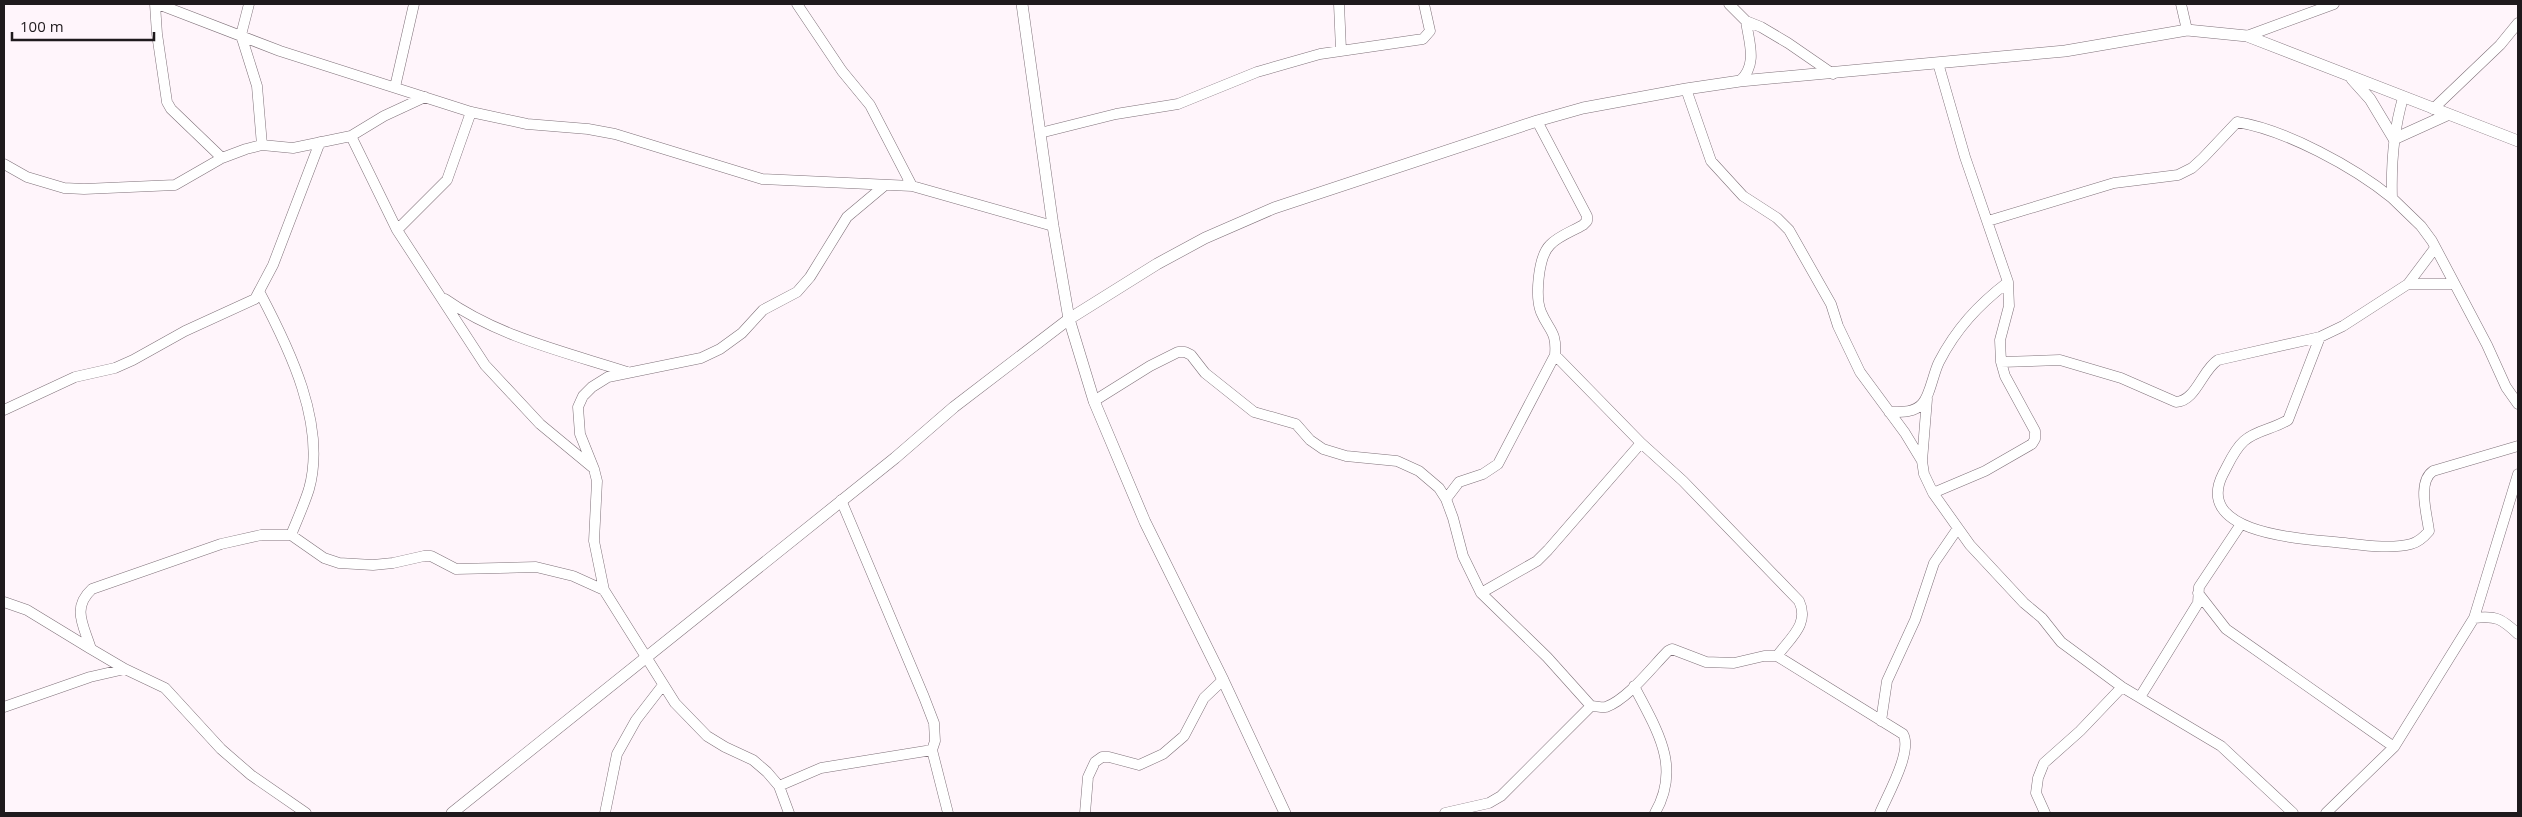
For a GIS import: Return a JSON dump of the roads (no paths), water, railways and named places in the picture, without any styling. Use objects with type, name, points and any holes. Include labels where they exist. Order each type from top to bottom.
[{"type":"street","points":[[222,158],[170,109],[167,102],[157,34],[156,4],[280,51],[471,112],[527,124],[588,129],[615,134],[762,179],[912,186],[1053,226]]},
{"type":"street","points":[[249,4],[241,35],[258,86],[259,123],[262,145]]},
{"type":"street","points":[[395,87],[414,4]]},
{"type":"street","points":[[797,4],[842,71],[870,105],[881,122],[912,186]]},
{"type":"street","points":[[1022,4],[1053,226],[1069,319],[1094,401],[1146,522],[1224,680],[1285,813]]},
{"type":"street","points":[[1340,4],[1341,50]]},
{"type":"street","points":[[1040,133],[1116,114],[1178,104],[1257,72],[1295,60],[1341,50],[1423,39],[1428,36],[1430,30],[1424,4]]},
{"type":"street","points":[[1729,4],[1746,21],[1768,31],[1833,74]]},
{"type":"street","points":[[2181,4],[2187,30]]},
{"type":"street","points":[[2248,36],[2334,4]]},
{"type":"street","points":[[1740,81],[1748,73],[1751,65],[1746,21]]},
{"type":"street","points":[[2433,109],[2500,45],[2518,23]]},
{"type":"street","points":[[452,813],[954,407],[1069,319],[1157,264],[1241,221],[1537,121],[1584,108],[1686,88],[1740,81],[1833,74],[2065,51],[2187,30],[2216,31],[2248,36],[2517,142]]},
{"type":"street","points":[[1934,493],[1985,470],[2032,444],[2035,439],[2035,432],[2005,376],[2001,362],[2000,340],[2009,306],[2008,282],[1965,157],[1938,63]]},
{"type":"street","points":[[2351,78],[2370,99],[2394,139]]},
{"type":"street","points":[[1686,88],[1711,161],[1743,196],[1777,218],[1789,230],[1828,296],[1849,352],[1922,461]]},
{"type":"street","points":[[4,164],[44,184],[84,189],[175,185],[222,158],[262,145],[294,148],[351,136],[384,116],[424,98]]},
{"type":"street","points":[[2392,198],[2391,160],[2403,98]]},
{"type":"street","points":[[397,230],[447,180],[471,112]]},
{"type":"street","points":[[2394,139],[2447,115]]},
{"type":"street","points":[[1446,499],[1459,482],[1487,472],[1498,464],[1556,355],[1556,337],[1541,312],[1539,304],[1537,289],[1540,272],[1550,244],[1583,225],[1587,220],[1587,216],[1537,121]]},
{"type":"street","points":[[1988,221],[2114,183],[2178,174],[2192,168],[2237,122],[2276,133],[2323,154],[2361,175],[2392,198],[2421,226],[2435,248],[2506,387],[2518,404]]},
{"type":"street","points":[[351,136],[397,230],[485,364],[508,392],[540,424],[594,469]]},
{"type":"street","points":[[4,410],[74,377],[115,368],[133,360],[185,330],[249,302],[260,293],[280,249],[320,142]]},
{"type":"street","points":[[789,813],[779,786],[753,760],[725,748],[691,722],[646,657],[604,590],[594,541],[597,488],[594,469],[580,434],[578,407],[583,396],[592,387],[608,377],[701,358],[720,349],[742,333],[763,310],[797,292],[810,277],[847,217],[884,186]]},
{"type":"street","points":[[2001,362],[2060,360],[2121,378],[2176,402],[2181,402],[2190,395],[2207,369],[2218,360],[2320,337],[2344,326],[2408,284],[2435,248]]},
{"type":"street","points":[[2008,282],[1973,311],[1950,342],[1938,364],[1927,399],[1922,461],[1924,474],[1934,493],[1990,569],[2042,618],[2061,642],[2122,687],[2221,746],[2293,813]]},
{"type":"street","points":[[2408,284],[2454,284]]},
{"type":"street","points":[[260,293],[284,340],[297,371],[304,395],[314,454],[309,489],[291,535]]},
{"type":"street","points":[[440,295],[473,316],[510,334],[627,372]]},
{"type":"street","points":[[2320,337],[2288,420],[2280,425],[2254,434],[2243,442],[2232,456],[2218,485],[2217,494],[2222,507],[2241,524],[2292,538],[2372,546],[2410,544],[2425,536],[2428,530],[2424,482],[2427,475],[2433,471],[2518,446]]},
{"type":"street","points":[[1094,401],[1150,366],[1178,352],[1185,352],[1191,355],[1205,373],[1254,412],[1296,424],[1310,440],[1323,449],[1346,456],[1397,462],[1419,471],[1439,488],[1446,499],[1462,556],[1481,593],[1547,657],[1591,706],[1605,707],[1634,686],[1672,649],[1706,662],[1734,663],[1764,656],[1776,656],[1903,734],[1906,742],[1904,756],[1880,813]]},
{"type":"street","points":[[1556,355],[1800,600],[1804,621],[1776,656]]},
{"type":"street","points":[[1889,412],[1911,410],[1920,406],[1927,399]]},
{"type":"street","points":[[1481,593],[1536,561],[1548,550],[1642,443]]},
{"type":"street","points":[[2326,813],[2394,747],[2474,618],[2518,474]]},
{"type":"street","points":[[841,500],[934,723],[935,741],[932,750],[948,813]]},
{"type":"street","points":[[2140,697],[2198,603],[2199,587],[2212,564],[2241,524]]},
{"type":"street","points":[[1881,721],[1887,681],[1915,620],[1934,563],[1958,528]]},
{"type":"street","points":[[91,649],[80,614],[80,603],[92,589],[221,544],[261,536],[291,535],[324,558],[339,563],[373,565],[431,556],[456,569],[536,567],[573,576],[604,590]]},
{"type":"street","points":[[2198,593],[2226,629],[2394,747]]},
{"type":"street","points":[[4,602],[26,610],[125,669],[165,688],[221,749],[251,775],[306,813]]},
{"type":"street","points":[[2474,618],[2494,617],[2507,623],[2518,634]]},
{"type":"street","points":[[4,707],[90,677],[125,669]]},
{"type":"street","points":[[1085,813],[1088,776],[1095,762],[1102,757],[1109,757],[1139,765],[1163,754],[1184,736],[1204,698],[1224,680]]},
{"type":"street","points":[[605,813],[617,754],[636,720],[664,684]]},
{"type":"street","points":[[1634,686],[1652,722],[1668,762],[1667,784],[1662,801],[1655,813]]},
{"type":"street","points":[[2046,813],[2036,793],[2038,778],[2044,763],[2080,731],[2122,687]]},
{"type":"street","points":[[1445,813],[1489,803],[1501,796],[1591,706]]},
{"type":"street","points":[[779,786],[820,768],[932,750]]}]
